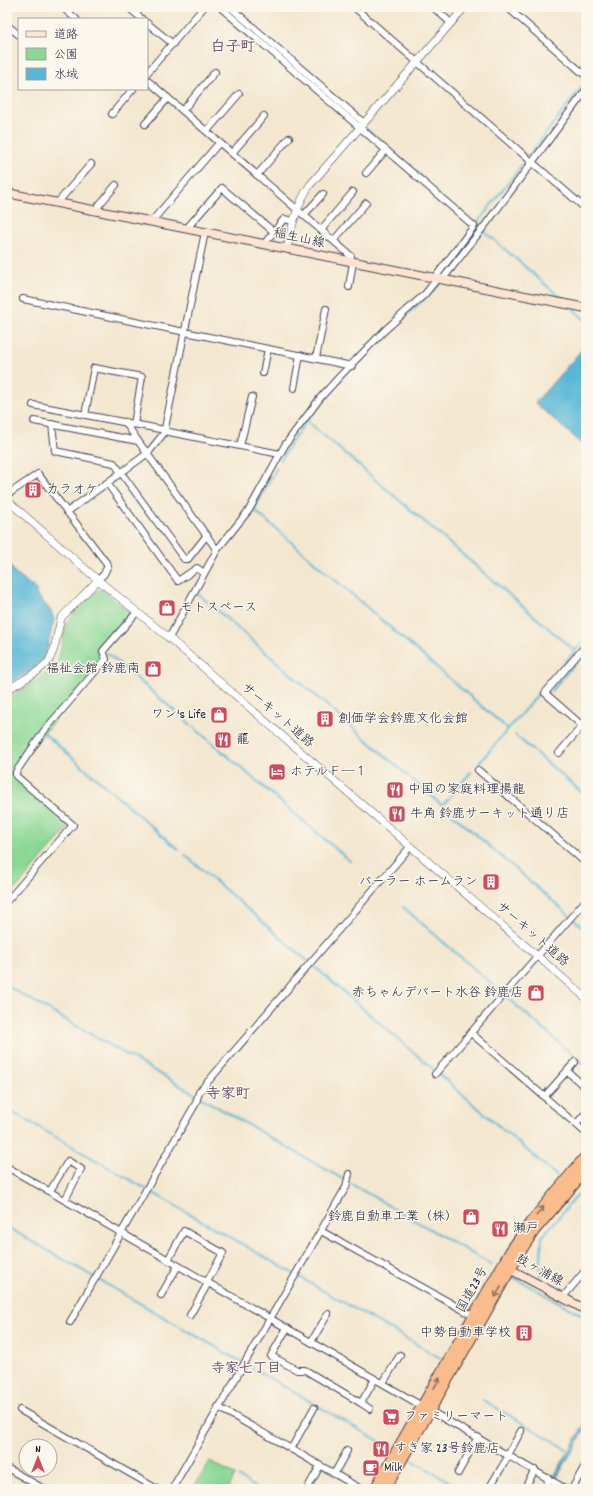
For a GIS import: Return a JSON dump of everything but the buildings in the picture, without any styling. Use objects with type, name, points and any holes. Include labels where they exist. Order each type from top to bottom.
[{"type":"highway","name":"国道23号","points":[[375,1489],[427,1409],[530,1223],[586,1156]]},
{"type":"highway","name":"国道23号","points":[[385,1489],[474,1316],[506,1267],[534,1231],[586,1170]]},
{"type":"main road","name":"稲生山線","points":[[7,193],[264,244],[352,259],[437,279],[586,308]]},
{"type":"main road","name":"鼓ヶ浦線","points":[[506,1267],[586,1310]]},
{"type":"street","points":[[62,7],[75,18]]},
{"type":"street","points":[[128,7],[141,18]]},
{"type":"street","points":[[148,72],[204,7]]},
{"type":"street","points":[[220,7],[362,126]]},
{"type":"street","points":[[169,638],[217,550],[249,510],[285,445],[321,397],[352,366],[380,334],[426,294],[474,226],[386,150],[362,126],[230,7]]},
{"type":"street","points":[[354,7],[586,209]]},
{"type":"street","points":[[433,7],[451,23]]},
{"type":"street","points":[[287,248],[297,209],[302,196],[310,185],[465,7]]},
{"type":"street","points":[[507,7],[586,76]]},
{"type":"street","points":[[148,24],[173,44]]},
{"type":"street","points":[[7,25],[18,34]]},
{"type":"street","points":[[183,110],[215,72]]},
{"type":"street","points":[[148,81],[334,240],[352,259],[348,287]]},
{"type":"street","points":[[112,114],[132,90]]},
{"type":"street","points":[[437,279],[486,224],[531,161],[586,90]]},
{"type":"street","points":[[207,132],[239,94]]},
{"type":"street","points":[[145,124],[168,98]]},
{"type":"street","points":[[232,153],[264,116]]},
{"type":"street","points":[[257,175],[289,138]]},
{"type":"street","points":[[152,221],[219,143]]},
{"type":"street","points":[[366,173],[386,150]]},
{"type":"street","points":[[58,202],[91,164]]},
{"type":"street","points":[[95,210],[116,185]]},
{"type":"street","points":[[186,228],[222,188],[274,232]]},
{"type":"street","points":[[321,230],[353,192]]},
{"type":"street","points":[[304,215],[323,194]]},
{"type":"street","points":[[334,240],[366,203]]},
{"type":"street","points":[[264,244],[284,219],[293,221]]},
{"type":"street","points":[[67,512],[148,454],[165,430],[205,232]]},
{"type":"street","points":[[23,299],[352,366]]},
{"type":"street","points":[[316,358],[326,309]]},
{"type":"street","points":[[264,373],[268,349]]},
{"type":"street","points":[[294,388],[300,355]]},
{"type":"street","points":[[85,415],[94,368],[142,377],[134,424]]},
{"type":"street","points":[[240,446],[252,397]]},
{"type":"street","points":[[33,405],[125,422],[280,454]]},
{"type":"street","points":[[34,421],[138,441]]},
{"type":"street","points":[[125,422],[217,550]]},
{"type":"street","points":[[52,424],[55,451],[114,464],[184,559],[188,559],[207,535]]},
{"type":"street","points":[[7,495],[38,474],[108,565],[104,574],[61,618],[54,649],[49,661],[38,671],[7,690]]},
{"type":"street","points":[[107,483],[178,581],[197,568],[204,573]]},
{"type":"street","name":"サーキット道路","points":[[7,500],[98,580],[169,638],[586,998]]},
{"type":"street","points":[[7,901],[73,826],[16,776],[16,772],[44,732],[106,659],[103,651],[138,612]]},
{"type":"street","points":[[559,753],[584,727],[545,693],[586,645]]},
{"type":"street","points":[[478,770],[586,863]]},
{"type":"street","points":[[70,1322],[198,1098],[211,1078],[410,847]]},
{"type":"street","points":[[436,1072],[586,900]]},
{"type":"street","points":[[471,1033],[586,1133]]},
{"type":"street","points":[[544,1098],[575,1062]]},
{"type":"street","points":[[567,1071],[586,1088]]},
{"type":"street","points":[[576,1124],[586,1113]]},
{"type":"street","points":[[50,1191],[68,1161],[81,1168],[65,1200]]},
{"type":"street","points":[[7,1167],[566,1489]]},
{"type":"street","points":[[172,1489],[269,1318],[321,1231],[347,1184],[349,1174]]},
{"type":"street","points":[[168,1260],[184,1231],[223,1253],[190,1315]]},
{"type":"street","points":[[321,1231],[474,1316]]},
{"type":"street","points":[[161,1295],[178,1266]]},
{"type":"street","points":[[563,1298],[586,1270]]},
{"type":"street","points":[[311,1342],[328,1314]]},
{"type":"street","points":[[287,1328],[271,1356],[297,1370],[305,1370],[370,1409]]},
{"type":"street","points":[[383,1383],[400,1355]]},
{"type":"street","points":[[361,1403],[375,1379]]},
{"type":"street","points":[[218,1407],[361,1489]]},
{"type":"street","points":[[291,1449],[314,1408]]},
{"type":"street","points":[[20,1410],[157,1489]]},
{"type":"street","points":[[491,1485],[509,1455],[521,1430]]},
{"type":"street","points":[[458,1473],[478,1437]]},
{"type":"street","points":[[334,1474],[347,1451]]},
{"type":"street","points":[[572,1489],[586,1464]]},
{"type":"street","points":[[307,1489],[320,1466]]},
{"type":"street","points":[[7,1468],[44,1489]]},
{"type":"street","points":[[524,1489],[535,1470]]},
{"type":"street","points":[[547,1489],[552,1481]]},
{"type":"green space","points":[[102,589],[132,615],[101,651],[102,660],[14,771],[68,823],[68,828],[7,899],[7,724],[12,717],[7,712],[7,698],[40,678],[58,662],[67,622],[96,591]]},
{"type":"green space","points":[[210,1461],[235,1475],[228,1489],[193,1489]]},
{"type":"water","points":[[586,345],[586,447],[535,403]]},
{"type":"water","points":[[7,562],[17,575],[36,589],[36,594],[51,611],[54,619],[45,657],[31,671],[7,684]]},
{"type":"water","points":[[586,1422],[586,1428],[556,1479],[553,1489],[550,1489],[553,1478]]},
{"type":"waterway","points":[[225,7],[249,27]]},
{"type":"waterway","points":[[582,7],[586,11]]},
{"type":"waterway","points":[[477,225],[586,81]]},
{"type":"waterway","points":[[364,127],[421,176]]},
{"type":"waterway","points":[[476,224],[563,300]]},
{"type":"waterway","points":[[442,275],[444,270]]},
{"type":"waterway","points":[[281,460],[302,427],[344,376],[388,331],[440,284]]},
{"type":"waterway","points":[[572,308],[586,321]]},
{"type":"waterway","points":[[307,421],[575,651]]},
{"type":"waterway","points":[[224,547],[254,510],[277,467]]},
{"type":"waterway","points":[[254,510],[508,729]]},
{"type":"waterway","points":[[196,592],[586,930]]},
{"type":"waterway","points":[[479,763],[586,638]]},
{"type":"waterway","points":[[107,653],[350,861]]},
{"type":"waterway","points":[[551,691],[581,657],[586,661]]},
{"type":"waterway","points":[[45,734],[179,850]]},
{"type":"waterway","points":[[515,735],[586,796]]},
{"type":"waterway","points":[[442,806],[471,772]]},
{"type":"waterway","points":[[185,855],[558,1177]]},
{"type":"waterway","points":[[403,907],[586,1066]]},
{"type":"waterway","points":[[7,986],[492,1265]]},
{"type":"waterway","points":[[7,1109],[442,1359]]},
{"type":"waterway","points":[[540,1279],[542,1237],[578,1194],[586,1201]]},
{"type":"waterway","points":[[7,1227],[391,1448]]},
{"type":"waterway","points":[[513,1277],[586,1317]]},
{"type":"waterway","points":[[483,1400],[570,1451]]},
{"type":"waterway","points":[[410,1459],[462,1489]]},
{"type":"waterway","points":[[238,1477],[258,1489]]},
{"type":"place","name":"カラオケ","points":[[33,490]]},
{"type":"place","name":"モトスペース","points":[[167,608]]},
{"type":"place","name":"福祉会館 鈴鹿南","points":[[153,669]]},
{"type":"place","name":"ワン's Life","points":[[219,715]]},
{"type":"place","name":"創価学会鈴鹿文化会館","points":[[325,719]]},
{"type":"place","name":"籠","points":[[223,740]]},
{"type":"place","name":"ホテルＦ―１","points":[[277,772]]},
{"type":"place","name":"中国の家庭料理揚龍","points":[[395,790]]},
{"type":"place","name":"牛角 鈴鹿サーキット通り店","points":[[397,814]]},
{"type":"place","name":"パーラー ホームラン","points":[[491,882]]},
{"type":"place","name":"赤ちゃんデパート水谷 鈴鹿店","points":[[536,993]]},
{"type":"place","name":"鈴鹿自動車工業（株）","points":[[471,1217]]},
{"type":"place","name":"瀬戸","points":[[500,1229]]},
{"type":"place","name":"中勢自動車学校","points":[[524,1333]]},
{"type":"place","name":"ファミリーマート","points":[[391,1417]]},
{"type":"place","name":"すき家 23号鈴鹿店","points":[[381,1449]]},
{"type":"place","name":"Milk","points":[[371,1468]]},
{"type":"district","name":"白子町","points":[[233,48]]},
{"type":"district","name":"寺家町","points":[[228,1095]]},
{"type":"district","name":"寺家七丁目","points":[[246,1369]]}]
